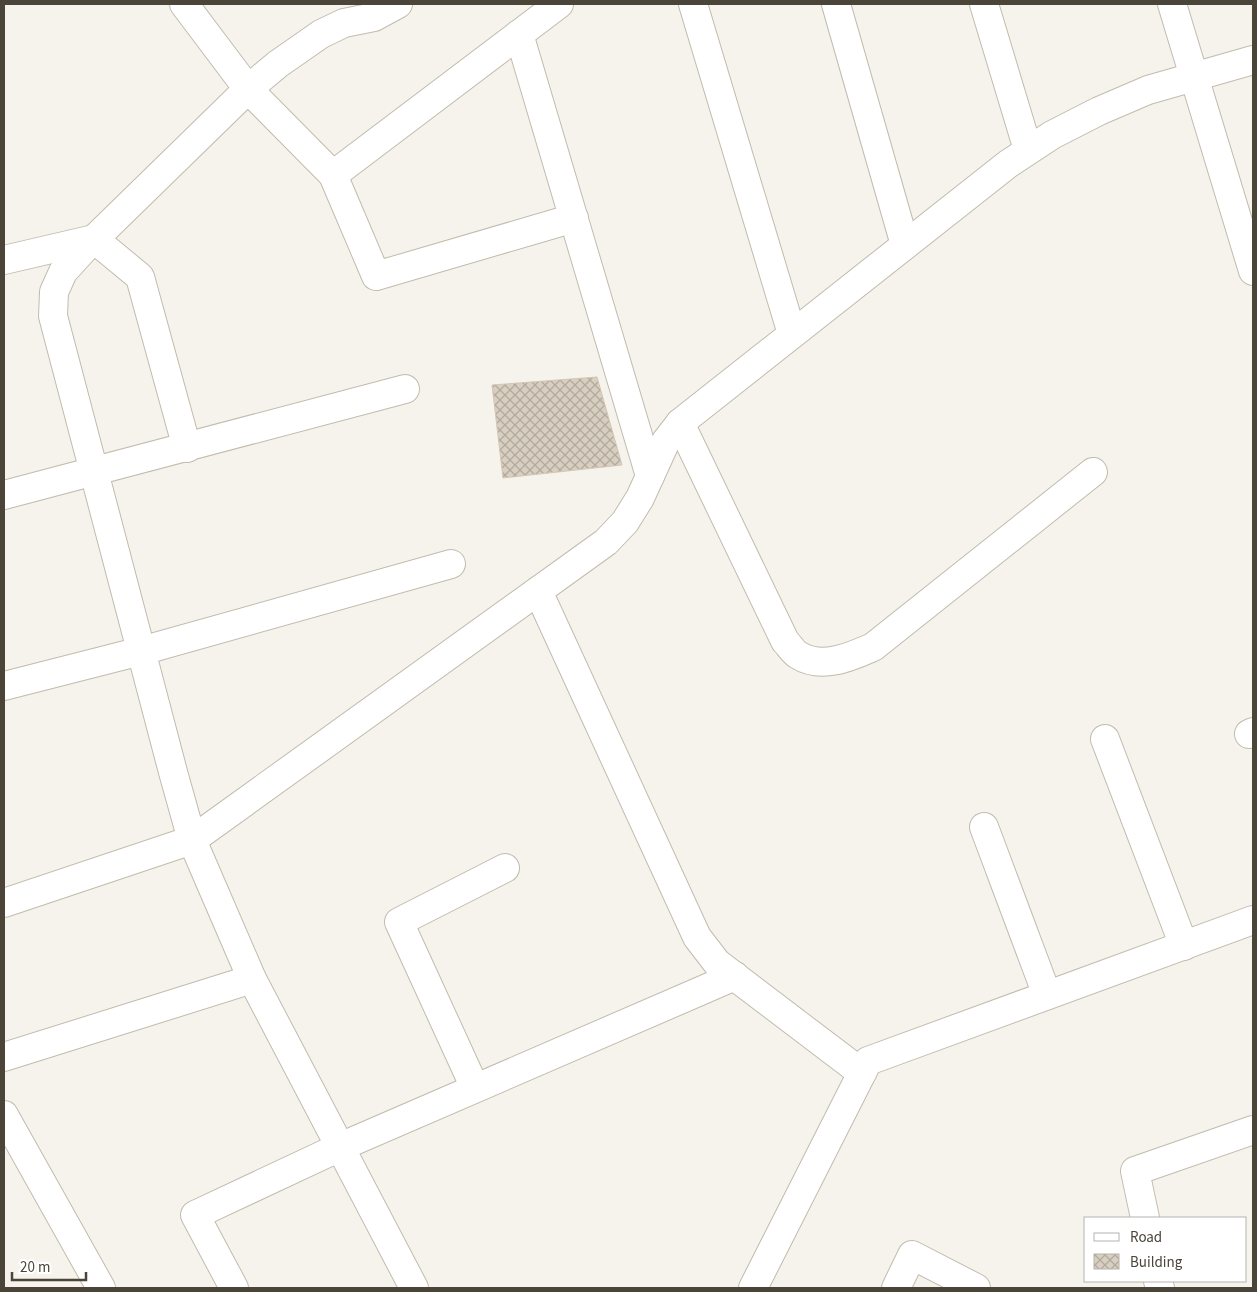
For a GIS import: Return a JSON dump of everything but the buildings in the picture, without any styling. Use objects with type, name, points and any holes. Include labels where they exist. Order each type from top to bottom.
[{"type":"street","points":[[184,4],[248,89],[333,175],[376,276],[574,218]]},
{"type":"street","points":[[333,175],[559,4]]},
{"type":"street","points":[[693,4],[792,334]]},
{"type":"street","points":[[836,4],[906,245]]},
{"type":"street","points":[[984,4],[1028,150]]},
{"type":"street","points":[[1172,4],[1253,271]]},
{"type":"street","points":[[391,5],[374,16],[344,24],[321,34],[278,64],[248,89],[62,272],[54,292],[53,316],[192,840],[252,979],[414,1288]]},
{"type":"street","points":[[519,34],[650,476]]},
{"type":"street","points":[[4,903],[192,840],[606,542],[625,522],[640,498],[666,441],[680,423],[1008,164],[1052,135],[1148,90],[1253,60]]},
{"type":"street","points":[[4,260],[94,239]]},
{"type":"street","points":[[94,239],[140,277],[187,448]]},
{"type":"street","points":[[4,495],[405,389]]},
{"type":"street","points":[[680,423],[785,641],[797,655],[815,662],[846,659],[873,647],[1093,472]]},
{"type":"street","points":[[4,686],[141,651],[451,564]]},
{"type":"street","points":[[538,591],[697,937],[717,963],[862,1072]]},
{"type":"street","points":[[1106,739],[1184,946]]},
{"type":"street","points":[[984,827],[1047,995]]},
{"type":"street","points":[[475,1088],[399,922],[505,868]]},
{"type":"street","points":[[753,1288],[868,1061],[1253,920]]},
{"type":"street","points":[[234,1288],[195,1215],[340,1147],[734,976]]},
{"type":"street","points":[[4,1057],[252,979]]},
{"type":"street","points":[[4,1115],[101,1288]]},
{"type":"street","points":[[1145,1217],[1134,1171],[1253,1130]]},
{"type":"street","points":[[896,1288],[912,1255],[976,1288]]}]
